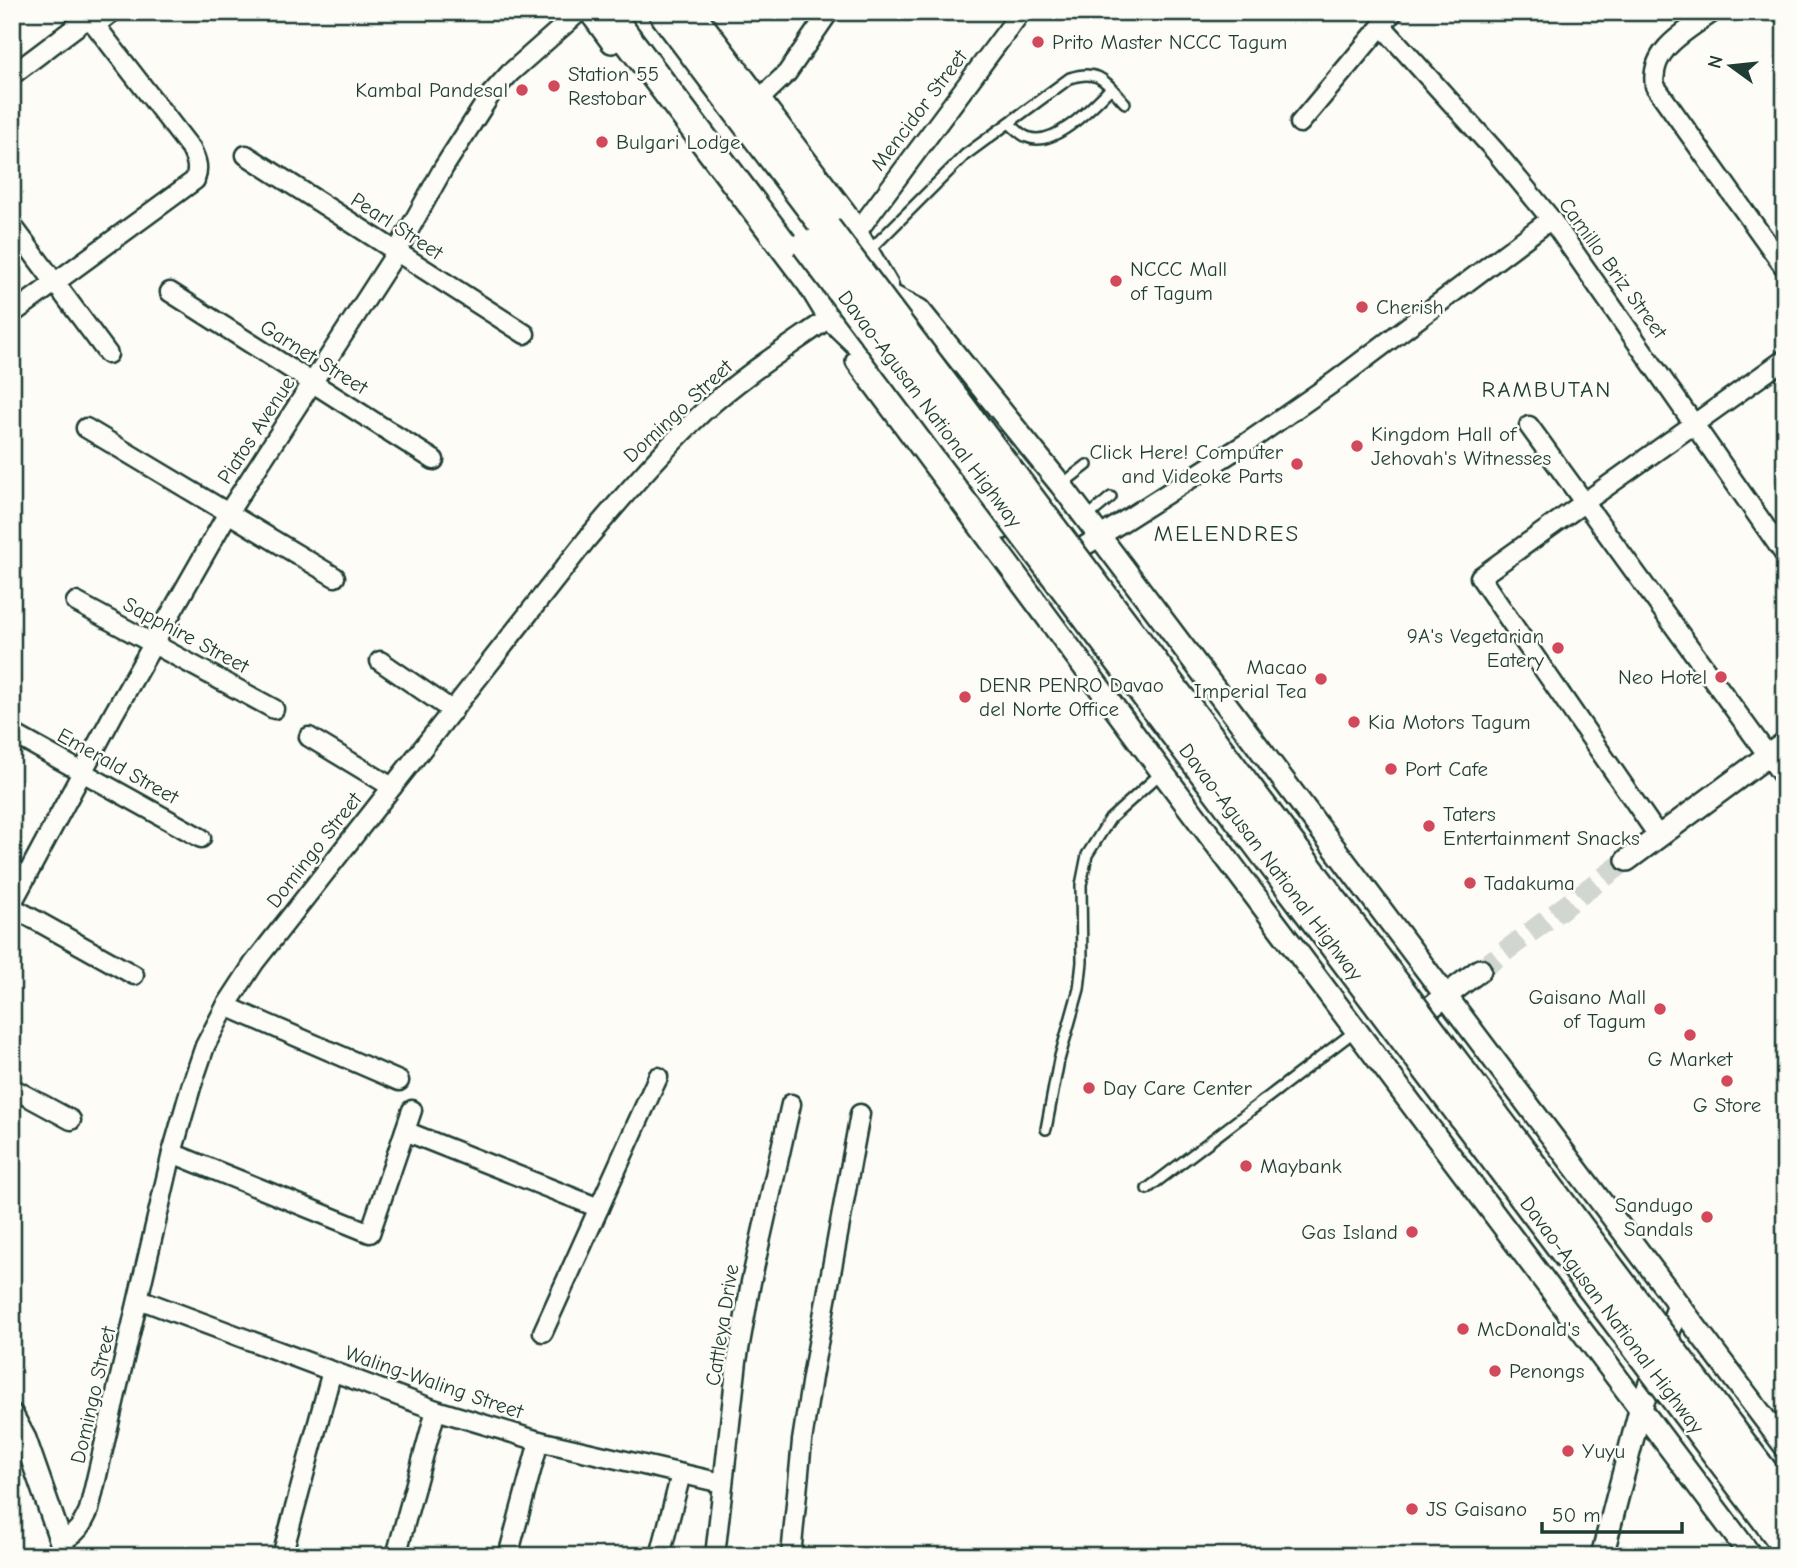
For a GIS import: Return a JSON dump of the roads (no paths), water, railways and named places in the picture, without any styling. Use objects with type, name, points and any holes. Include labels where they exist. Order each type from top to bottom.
[{"type":"highway","name":"Davao-Agusan National Highway","points":[[607,12],[812,283],[832,316],[861,344],[979,513],[1217,806],[1250,851],[1264,832],[1286,823]]},
{"type":"highway","name":"Davao-Agusan National Highway","points":[[631,12],[843,240],[1785,1501]]},
{"type":"highway","name":"Davao-Agusan National Highway","points":[[663,12],[843,240],[1090,542],[1286,823],[1436,1003]]},
{"type":"highway","name":"Davao-Agusan National Highway","points":[[690,12],[843,240],[1785,1544]]},
{"type":"highway","points":[[832,316],[852,298],[866,275],[843,240]]},
{"type":"highway","points":[[832,316],[866,297],[888,294]]},
{"type":"highway","points":[[1217,806],[1238,798],[1253,779]]},
{"type":"street","points":[[12,75],[90,18],[112,12]]},
{"type":"street","name":"Piatos Avenue","points":[[12,905],[154,642],[228,513],[396,253],[444,167],[491,94],[510,73],[579,12]]},
{"type":"street","points":[[590,12],[803,289],[832,316]]},
{"type":"street","points":[[705,12],[843,193],[843,240]]},
{"type":"street","points":[[766,93],[787,73],[829,12]]},
{"type":"street","name":"Mencidor Street","points":[[843,240],[1021,12]]},
{"type":"street","points":[[1713,12],[1663,51],[1656,62],[1653,75],[1655,86],[1785,268]]},
{"type":"street","points":[[12,314],[195,180],[198,171],[197,160],[191,149],[90,18]]},
{"type":"street","points":[[1300,124],[1387,19]]},
{"type":"street","name":"Camillo Briz Street","points":[[1387,19],[1551,219],[1785,555]]},
{"type":"street","name":"Pearl Street","points":[[246,155],[525,334]]},
{"type":"street","points":[[1090,542],[1248,442],[1334,383],[1551,219]]},
{"type":"street","points":[[12,225],[108,354]]},
{"type":"street","name":"Garnet Street","points":[[170,292],[434,460]]},
{"type":"street","points":[[888,294],[919,310],[1061,485],[1086,518],[1090,542],[1436,1003],[1679,1305],[1785,1446]]},
{"type":"street","name":"Domingo Street","points":[[63,1548],[83,1524],[89,1510],[172,1153],[205,1046],[226,1006],[254,963],[587,539],[666,449],[732,388],[832,316]]},
{"type":"street","points":[[1659,837],[1480,578],[1785,359]]},
{"type":"street","points":[[1529,426],[1776,750],[1785,779]]},
{"type":"street","points":[[86,428],[335,577]]},
{"type":"street","points":[[979,513],[1162,772],[1751,1556]]},
{"type":"street","name":"Sapphire Street","points":[[76,602],[274,709]]},
{"type":"street","points":[[380,661],[453,711]]},
{"type":"street","name":"Emerald Street","points":[[12,733],[201,838]]},
{"type":"street","points":[[309,737],[392,787]]},
{"type":"street","points":[[1627,860],[1776,750]]},
{"type":"street","points":[[12,905],[134,975]]},
{"type":"street","points":[[1436,1003],[1480,970]]},
{"type":"street","points":[[226,1006],[399,1081]]},
{"type":"street","points":[[543,1332],[658,1077]]},
{"type":"street","points":[[12,1088],[71,1120]]},
{"type":"street","name":"Cattleya Drive","points":[[715,1556],[737,1361],[751,1282],[790,1104]]},
{"type":"street","points":[[172,1153],[370,1233],[412,1110]]},
{"type":"street","points":[[791,1556],[812,1377],[860,1114]]},
{"type":"street","points":[[405,1131],[599,1208]]},
{"type":"street","name":"Waling-Waling Street","points":[[139,1299],[436,1410],[539,1441],[722,1483]]},
{"type":"street","points":[[1602,1556],[1640,1410],[1679,1305]]},
{"type":"street","points":[[282,1556],[332,1371]]},
{"type":"street","points":[[397,1556],[436,1410]]},
{"type":"street","points":[[12,1415],[25,1438],[63,1548]]},
{"type":"street","points":[[508,1556],[539,1441]]},
{"type":"street","points":[[660,1556],[681,1474]]},
{"type":"lane","points":[[843,240],[943,175],[965,155],[1070,78],[1085,73],[1101,78],[1125,103]]},
{"type":"lane","points":[[1009,123],[1027,137],[1047,137],[1081,117],[1111,88]]},
{"type":"lane","points":[[1061,485],[1087,466]]},
{"type":"lane","points":[[1086,518],[1111,497]]},
{"type":"lane","points":[[1046,1129],[1059,1060],[1079,989],[1082,962],[1081,886],[1087,855],[1110,819],[1162,772]]},
{"type":"lane","points":[[1147,1189],[1356,1030]]},
{"type":"tunnel","points":[[1480,970],[1627,860]]},
{"type":"place","name":"Prito Master NCCC Tagum","points":[[1038,42]]},
{"type":"place","name":"Station 55 Restobar","points":[[554,86]]},
{"type":"place","name":"Kambal Pandesal","points":[[522,90]]},
{"type":"place","name":"Bulgari Lodge","points":[[602,142]]},
{"type":"place","name":"NCCC Mall of Tagum","points":[[1116,281]]},
{"type":"place","name":"Cherish","points":[[1362,307]]},
{"type":"place","name":"Kingdom Hall of Jehovah's Witnesses","points":[[1357,446]]},
{"type":"place","name":"Click Here! Computer and Videoke Parts","points":[[1297,464]]},
{"type":"place","name":"9A's Vegetarian Eatery","points":[[1558,648]]},
{"type":"place","name":"Neo Hotel","points":[[1721,677]]},
{"type":"place","name":"Macao Imperial Tea","points":[[1321,679]]},
{"type":"place","name":"DENR PENRO Davao del Norte Office","points":[[965,697]]},
{"type":"place","name":"Kia Motors Tagum","points":[[1354,722]]},
{"type":"place","name":"Port Cafe","points":[[1391,769]]},
{"type":"place","name":"Taters Entertainment Snacks","points":[[1429,826]]},
{"type":"place","name":"Tadakuma","points":[[1470,883]]},
{"type":"place","name":"Gaisano Mall of Tagum","points":[[1660,1009]]},
{"type":"place","name":"G Market","points":[[1690,1035]]},
{"type":"place","name":"G Store","points":[[1727,1081]]},
{"type":"place","name":"Day Care Center","points":[[1089,1088]]},
{"type":"place","name":"Maybank","points":[[1246,1166]]},
{"type":"place","name":"Sandugo Sandals","points":[[1707,1217]]},
{"type":"place","name":"Gas Island","points":[[1412,1232]]},
{"type":"place","name":"McDonald's","points":[[1463,1329]]},
{"type":"place","name":"Penongs","points":[[1495,1371]]},
{"type":"place","name":"Yuyu","points":[[1568,1451]]},
{"type":"place","name":"JS Gaisano","points":[[1412,1509]]},
{"type":"district","name":"RAMBUTAN","points":[[1547,389]]},
{"type":"district","name":"MELENDRES","points":[[1227,533]]}]
